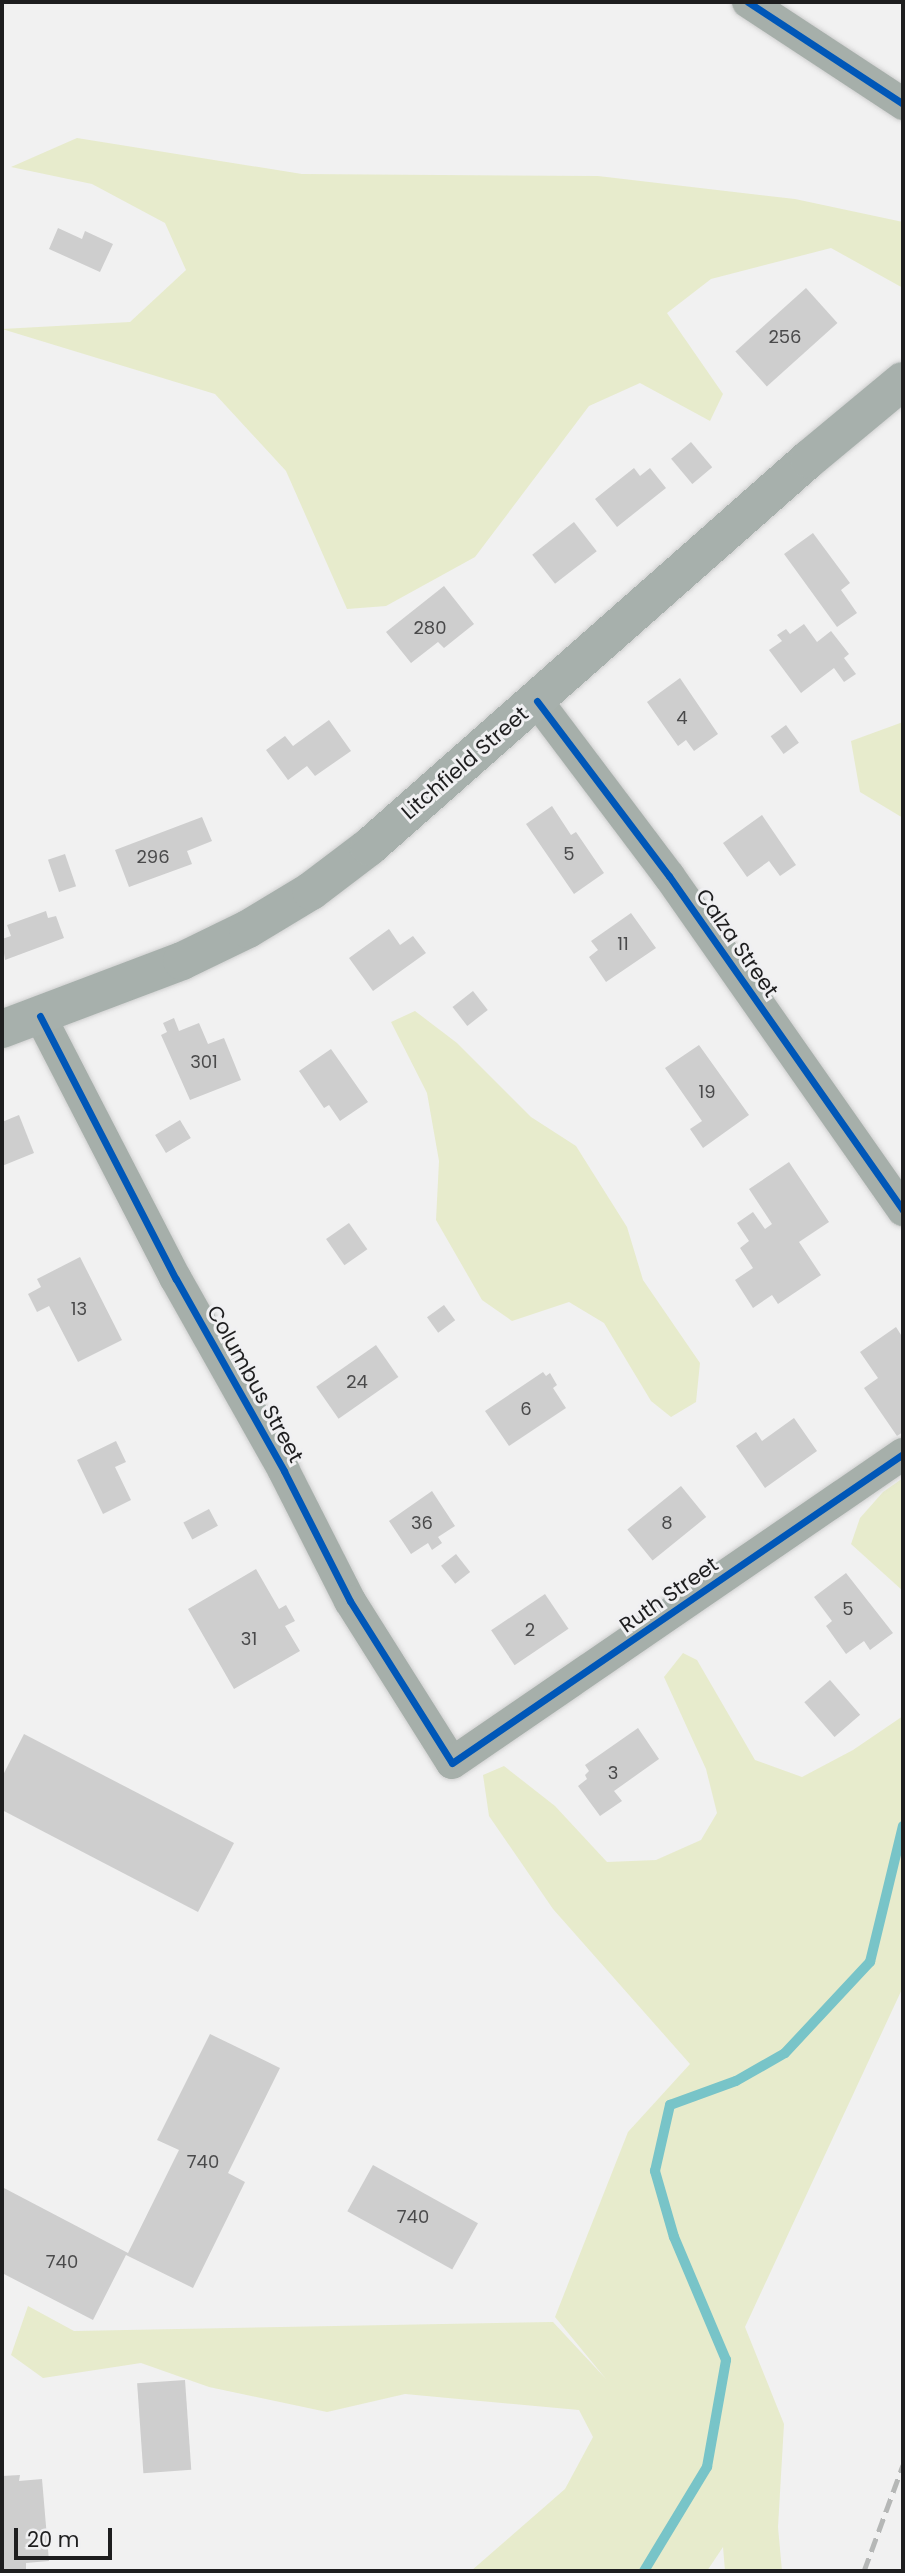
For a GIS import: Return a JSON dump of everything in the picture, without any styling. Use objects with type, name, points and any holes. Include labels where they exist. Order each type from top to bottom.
[{"type":"main road","name":"Litchfield Street","points":[[2,1029],[183,961],[248,929],[311,891],[369,847],[809,458],[903,381]]},
{"type":"street","points":[[748,2],[903,104]]},
{"type":"street","name":"Calza Street","points":[[537,701],[669,876],[903,1210]]},
{"type":"street","name":"Columbus Street","points":[[40,1016],[176,1279],[284,1471],[350,1601],[452,1763]]},
{"type":"street","name":"Ruth Street","points":[[452,1763],[903,1454]]},
{"type":"green space","points":[[77,138],[302,174],[598,176],[795,199],[903,222],[903,288],[831,248],[711,279],[667,313],[723,394],[710,421],[640,383],[589,406],[475,557],[386,606],[347,609],[286,471],[215,394],[2,329],[130,322],[186,270],[165,223],[92,184],[11,167]]},
{"type":"green space","points":[[903,722],[903,818],[860,792],[851,741]]},
{"type":"green space","points":[[415,1011],[457,1043],[531,1117],[576,1146],[627,1227],[643,1280],[700,1363],[696,1402],[671,1417],[651,1401],[604,1323],[569,1302],[512,1321],[482,1300],[436,1220],[439,1161],[427,1093],[391,1022]]},
{"type":"green space","points":[[903,1478],[903,1591],[851,1544],[860,1518],[883,1492]]},
{"type":"green space","points":[[683,1653],[697,1660],[755,1760],[802,1777],[853,1750],[903,1716],[903,1987],[745,2327],[784,2424],[778,2527],[782,2571],[725,2571],[723,2547],[707,2571],[471,2571],[565,2489],[593,2437],[579,2410],[405,2394],[327,2412],[209,2387],[141,2363],[43,2378],[11,2355],[28,2306],[74,2331],[553,2322],[606,2379],[555,2317],[628,2132],[690,2064],[553,1909],[489,1816],[483,1775],[504,1766],[555,1806],[607,1862],[656,1860],[701,1840],[717,1813],[706,1769],[664,1677]]},
{"type":"building","points":[[58,228],[82,239],[85,231],[113,244],[100,272],[49,249]]},
{"type":"building","points":[[806,288],[837,323],[767,386],[735,352]]},
{"type":"building","points":[[691,442],[712,467],[692,484],[671,459]]},
{"type":"building","points":[[634,468],[640,476],[650,468],[666,488],[617,527],[595,499]]},
{"type":"building","points":[[574,522],[597,551],[555,584],[532,555]]},
{"type":"building","points":[[813,533],[850,583],[841,590],[857,613],[837,627],[784,554]]},
{"type":"building","points":[[444,586],[474,624],[444,648],[438,642],[411,663],[386,632]]},
{"type":"building","points":[[804,624],[817,642],[831,631],[849,654],[844,658],[856,674],[844,682],[834,668],[801,693],[769,650],[782,641],[777,635],[786,629],[790,634]]},
{"type":"building","points":[[680,678],[718,734],[694,751],[686,740],[678,746],[647,702]]},
{"type":"building","points":[[329,720],[351,751],[315,776],[307,766],[288,780],[266,750],[285,736],[293,746]]},
{"type":"building","points":[[786,725],[799,743],[784,754],[771,736]]},
{"type":"building","points":[[552,806],[571,835],[576,832],[604,873],[574,894],[526,824]]},
{"type":"building","points":[[762,815],[796,865],[780,876],[769,861],[747,877],[723,843]]},
{"type":"building","points":[[202,817],[212,841],[187,851],[192,864],[129,887],[115,850]]},
{"type":"building","points":[[65,854],[76,886],[59,892],[48,860]]},
{"type":"building","points":[[46,911],[48,918],[56,916],[64,938],[5,960],[2,939],[11,936],[7,925]]},
{"type":"building","points":[[631,913],[656,948],[606,982],[589,957],[598,950],[591,941]]},
{"type":"building","points":[[389,929],[400,945],[413,936],[426,953],[373,991],[349,958]]},
{"type":"building","points":[[473,991],[488,1010],[467,1026],[453,1007]]},
{"type":"building","points":[[174,1018],[179,1031],[199,1023],[208,1044],[224,1038],[241,1080],[190,1100],[161,1035],[167,1032],[163,1023]]},
{"type":"building","points":[[699,1045],[749,1115],[703,1148],[690,1129],[702,1121],[665,1068]]},
{"type":"building","points":[[331,1049],[368,1102],[340,1121],[329,1105],[324,1108],[299,1071]]},
{"type":"building","points":[[19,1115],[34,1153],[2,1166],[2,1122]]},
{"type":"building","points":[[180,1120],[191,1138],[166,1153],[155,1135]]},
{"type":"building","points":[[789,1162],[829,1222],[799,1242],[821,1275],[778,1304],[772,1295],[753,1308],[735,1280],[753,1268],[740,1248],[749,1241],[737,1223],[753,1212],[765,1229],[772,1224],[749,1189]]},
{"type":"building","points":[[349,1223],[367,1249],[344,1265],[326,1239]]},
{"type":"building","points":[[80,1257],[122,1340],[78,1362],[49,1306],[37,1312],[28,1294],[41,1287],[37,1279]]},
{"type":"building","points":[[444,1305],[455,1320],[438,1333],[427,1317]]},
{"type":"building","points":[[896,1327],[903,1338],[903,1432],[897,1436],[864,1388],[878,1378],[860,1352]]},
{"type":"building","points":[[376,1345],[398,1377],[339,1419],[316,1387]]},
{"type":"building","points":[[543,1372],[546,1376],[550,1373],[557,1385],[553,1388],[566,1408],[509,1446],[485,1411]]},
{"type":"building","points":[[794,1418],[817,1451],[765,1488],[736,1446],[756,1432],[762,1441]]},
{"type":"building","points":[[116,1441],[126,1462],[115,1467],[131,1500],[103,1514],[77,1460]]},
{"type":"building","points":[[681,1486],[706,1517],[653,1561],[627,1529]]},
{"type":"building","points":[[432,1491],[455,1526],[438,1537],[442,1543],[432,1550],[428,1543],[411,1554],[389,1521]]},
{"type":"building","points":[[209,1509],[218,1526],[192,1539],[183,1523]]},
{"type":"building","points":[[456,1554],[470,1572],[455,1584],[441,1566]]},
{"type":"building","points":[[256,1569],[279,1609],[286,1605],[295,1621],[285,1626],[300,1651],[234,1689],[188,1609]]},
{"type":"building","points":[[846,1573],[893,1633],[870,1650],[864,1641],[846,1654],[826,1626],[832,1621],[814,1597]]},
{"type":"building","points":[[545,1594],[568,1629],[515,1665],[491,1630]]},
{"type":"building","points":[[830,1680],[860,1715],[835,1737],[804,1702]]},
{"type":"building","points":[[638,1728],[659,1759],[614,1791],[622,1801],[600,1816],[578,1786],[587,1779],[585,1775],[589,1771],[585,1765]]},
{"type":"building","points":[[24,1734],[234,1843],[198,1912],[2,1810],[2,1777]]},
{"type":"building","points":[[210,2034],[280,2068],[228,2173],[245,2182],[193,2288],[126,2255],[93,2320],[2,2273],[2,2187],[128,2253],[179,2150],[157,2140]]},
{"type":"building","points":[[373,2165],[478,2223],[452,2270],[347,2211]]},
{"type":"building","points":[[185,2380],[191,2470],[143,2473],[137,2383]]},
{"type":"building","points":[[20,2475],[19,2481],[42,2479],[49,2561],[26,2563],[26,2571],[2,2571],[2,2476]]},
{"type":"waterway","points":[[644,2571],[707,2467],[726,2360],[674,2237],[655,2171],[670,2105],[736,2081],[785,2053],[870,1962],[903,1826]]},
{"type":"railway","points":[[864,2571],[903,2465]]},
{"type":"cycle path","points":[[748,2],[903,104]]},
{"type":"cycle path","points":[[537,701],[669,876],[903,1210]]},
{"type":"cycle path","points":[[40,1016],[176,1279],[284,1471],[350,1601],[452,1763],[903,1454]]}]
